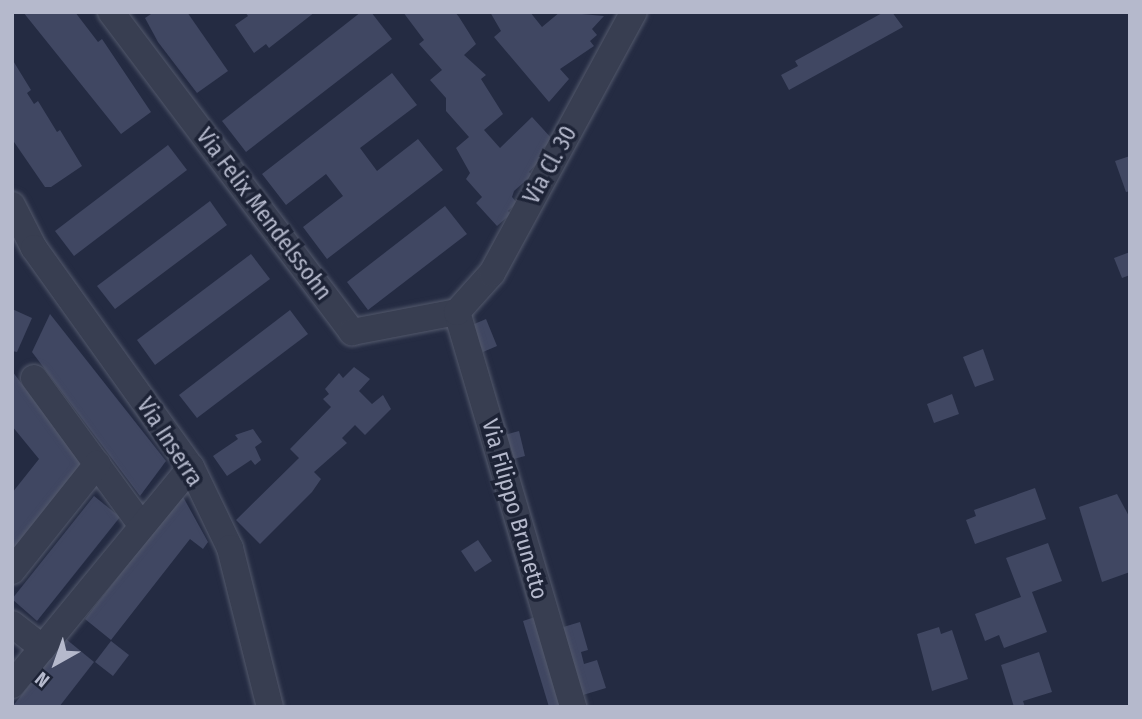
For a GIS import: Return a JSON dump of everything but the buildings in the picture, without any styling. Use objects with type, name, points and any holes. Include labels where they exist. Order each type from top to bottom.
[{"type":"street","name":"Via Felix Mendelssohn","points":[[111,12],[352,332],[457,312]]},
{"type":"street","name":"Via Cl. 30","points":[[457,312],[492,273],[635,12]]},
{"type":"street","name":"Via Inserra","points":[[12,205],[34,248],[191,467],[230,548],[270,707]]},
{"type":"street","name":"Via Filippo Brunetto","points":[[457,312],[573,707]]},
{"type":"street","points":[[34,378],[142,526]]},
{"type":"street","points":[[12,571],[97,464]]},
{"type":"street","points":[[12,685],[191,467]]},
{"type":"street","points":[[12,624],[43,648]]}]
